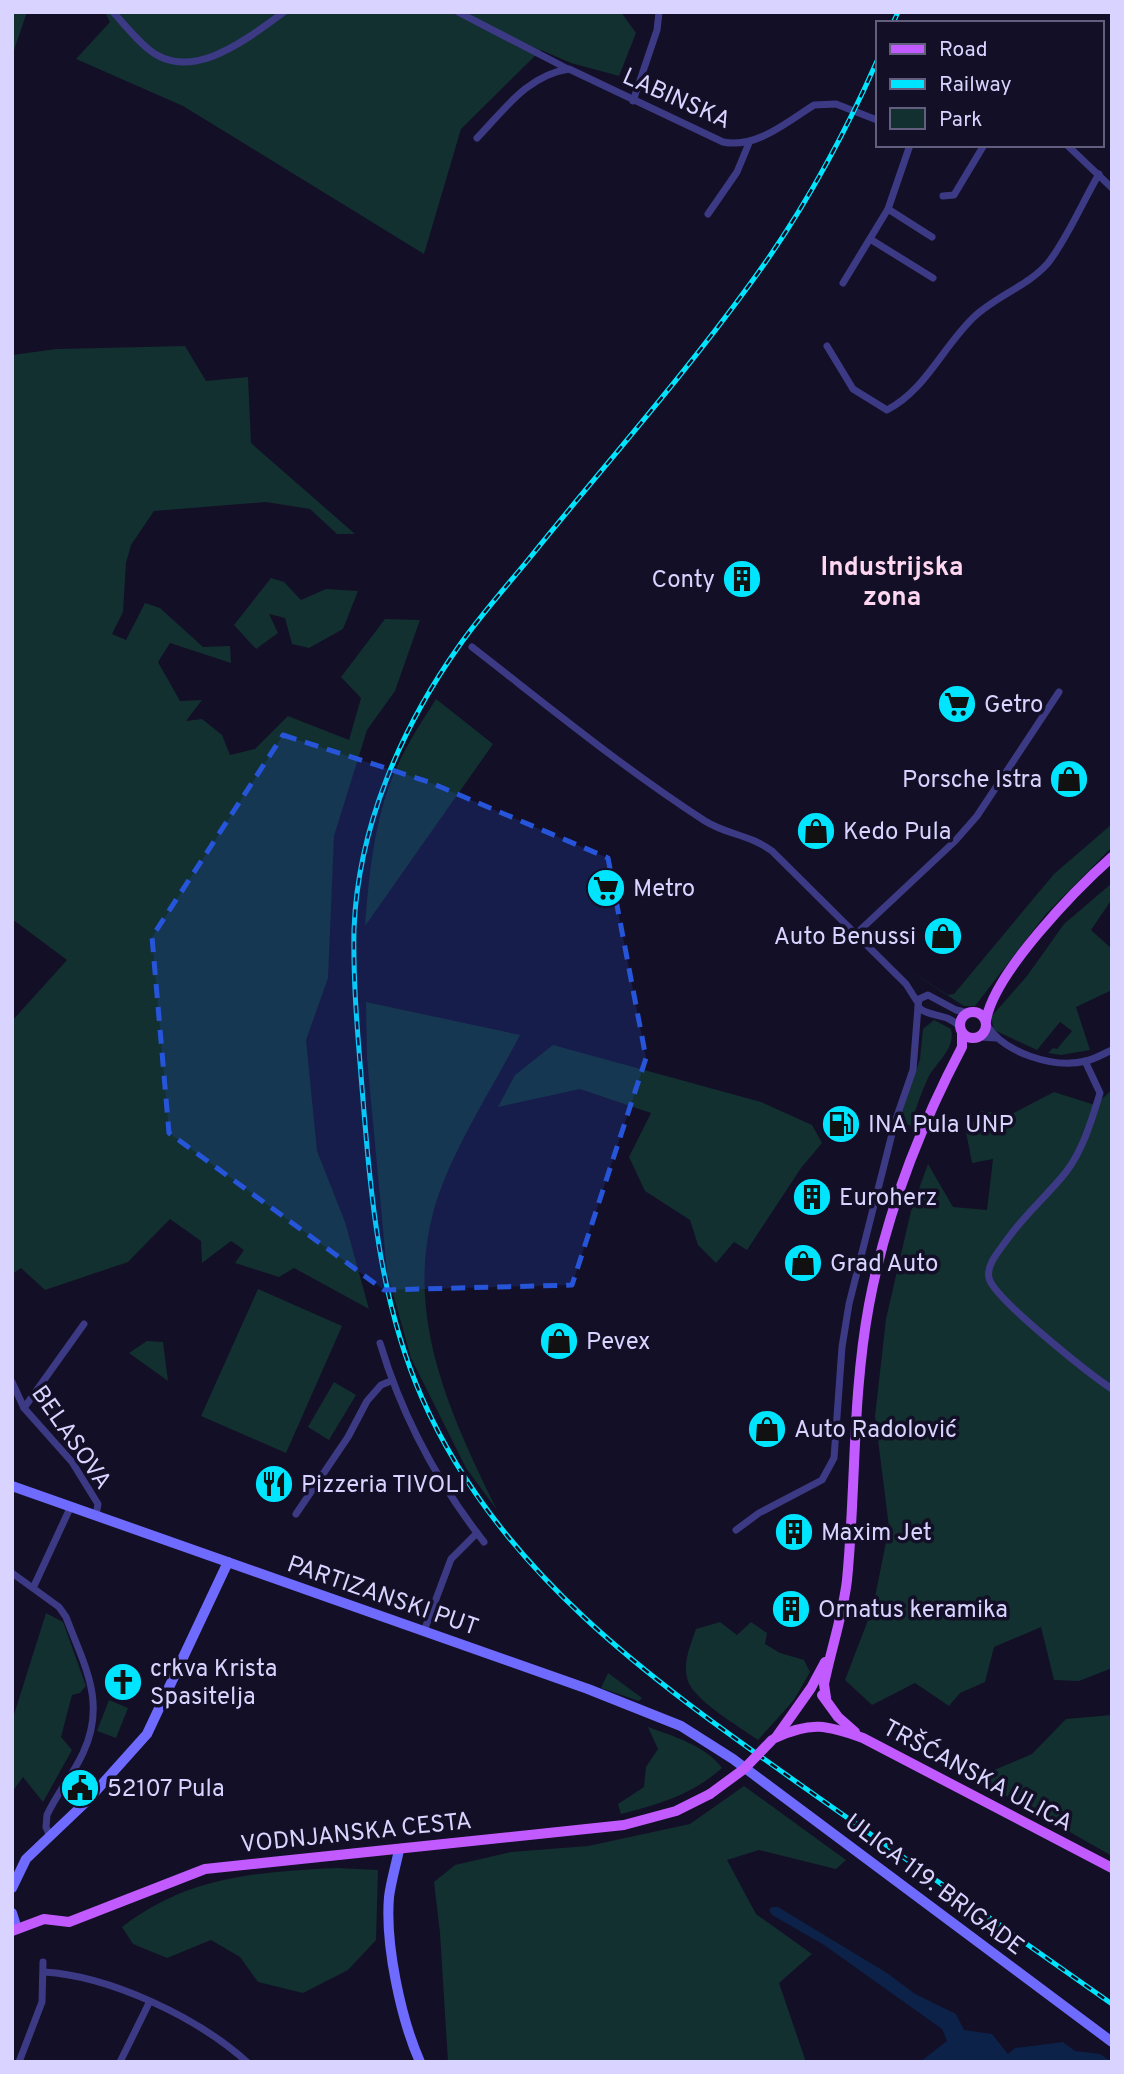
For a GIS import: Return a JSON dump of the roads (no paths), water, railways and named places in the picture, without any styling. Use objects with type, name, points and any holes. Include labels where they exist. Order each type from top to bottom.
[{"type":"main road","points":[[863,1738],[831,1709],[824,1684],[847,1581],[855,1428],[868,1308],[877,1263],[896,1196],[921,1130],[961,1047],[962,1018],[1001,985],[1048,923],[1112,857]]},
{"type":"main road","points":[[961,1047],[978,1038],[987,1023],[1001,985]]},
{"type":"main road","points":[[971,1012],[981,1014],[987,1023]]},
{"type":"main road","points":[[961,1030],[978,1038]]},
{"type":"main road","name":"PARTIZANSKI PUT","points":[[12,1486],[651,1712],[695,1733],[733,1759]]},
{"type":"main road","points":[[12,1888],[20,1867],[49,1834],[87,1801],[147,1734],[228,1562]]},
{"type":"main road","points":[[774,1739],[802,1700],[832,1646]]},
{"type":"main road","points":[[802,1700],[817,1694],[826,1698]]},
{"type":"main road","points":[[802,1700],[800,1718],[814,1725],[863,1738]]},
{"type":"main road","points":[[774,1739],[829,1718],[831,1709]]},
{"type":"main road","name":"TRŠĆANSKA ULICA","points":[[863,1738],[1112,1868]]},
{"type":"main road","name":"VODNJANSKA CESTA","points":[[14,1930],[44,1919],[69,1922],[205,1869],[624,1825],[676,1811],[709,1794],[738,1774],[774,1739]]},
{"type":"main road","name":"ULICA 119. BRIGADE","points":[[733,1759],[1112,2042]]},
{"type":"main road","points":[[399,1850],[389,1901],[392,1944],[410,2037],[420,2062]]},
{"type":"main road","points":[[12,1913],[14,1930]]},
{"type":"street","points":[[113,12],[149,50],[174,63],[207,59],[251,36],[284,12]]},
{"type":"street","name":"LABINSKA","points":[[457,12],[633,102],[723,142],[749,143],[814,105],[825,103],[876,120]]},
{"type":"street","points":[[633,102],[657,30],[659,12]]},
{"type":"street","points":[[477,138],[528,85],[552,72],[569,69]]},
{"type":"street","points":[[708,214],[737,172],[749,143]]},
{"type":"street","points":[[843,283],[888,209],[910,147]]},
{"type":"street","points":[[943,196],[954,195],[983,147]]},
{"type":"street","points":[[1069,147],[1112,188]]},
{"type":"street","points":[[827,346],[853,389],[887,410],[896,406],[922,382],[948,345],[975,316],[1022,285],[1048,262],[1099,174]]},
{"type":"street","points":[[888,209],[932,237]]},
{"type":"street","points":[[870,239],[933,278]]},
{"type":"street","points":[[472,647],[641,776],[713,826],[749,836],[772,851],[906,984],[918,1005],[927,1013],[944,1015],[961,1030]]},
{"type":"street","points":[[857,933],[955,841],[977,816],[1059,692]]},
{"type":"street","points":[[906,984],[956,1010],[971,1012]]},
{"type":"street","points":[[736,1530],[759,1513],[822,1480],[834,1458],[842,1347],[849,1304],[895,1122],[913,1070],[918,1005],[921,996],[928,995]]},
{"type":"street","points":[[918,1029],[927,1013]]},
{"type":"street","points":[[987,1023],[996,1038]]},
{"type":"street","points":[[978,1038],[996,1038],[1038,1058],[1062,1063],[1085,1061],[1112,1050]]},
{"type":"street","points":[[1085,1061],[1100,1093],[1086,1134],[1068,1169],[1002,1247],[988,1269],[989,1281],[1004,1299],[1073,1360],[1112,1389]]},
{"type":"street","points":[[24,1408],[84,1324]]},
{"type":"street","points":[[380,1343],[391,1381],[426,1455],[484,1542]]},
{"type":"street","points":[[296,1514],[348,1437],[367,1401],[381,1385],[391,1381]]},
{"type":"street","name":"BELASOVA","points":[[12,1382],[24,1408],[72,1462],[98,1504],[96,1515]]},
{"type":"street","points":[[34,1586],[71,1506]]},
{"type":"street","points":[[424,1631],[451,1559],[477,1533]]},
{"type":"street","points":[[12,1573],[34,1586],[59,1607],[66,1617],[95,1700],[86,1745],[47,1815],[46,1827],[49,1834]]},
{"type":"street","points":[[19,2062],[41,2002],[43,1962]]},
{"type":"street","points":[[44,1972],[94,1978],[223,2040],[247,2062]]},
{"type":"street","points":[[120,2062],[149,2003]]},
{"type":"water","points":[[778,1907],[887,1973],[915,1994],[956,2014],[964,2030],[992,2034],[1008,2054],[1015,2048],[1063,2042],[1075,2051],[1100,2054],[1112,2062],[920,2062],[947,2041],[942,2029],[824,1945],[772,1915],[769,1910]]},
{"type":"railway","points":[[894,21],[898,12]]},
{"type":"railway","points":[[876,63],[820,176],[768,258],[697,354],[467,635],[438,678],[401,745],[386,780],[364,853],[354,929],[357,1021],[372,1199],[385,1280],[395,1320],[422,1398],[456,1463],[496,1522],[542,1576],[593,1626],[705,1716],[1112,2004]]},
{"type":"place","name":"Conty","points":[[742,579]]},
{"type":"place","name":"Getro","points":[[957,704]]},
{"type":"place","name":"Porsche Istra","points":[[1069,779]]},
{"type":"place","name":"Kedo Pula","points":[[816,831]]},
{"type":"place","name":"Metro","points":[[606,888]]},
{"type":"place","name":"Auto Benussi","points":[[943,936]]},
{"type":"place","name":"INA Pula UNP","points":[[841,1124]]},
{"type":"place","name":"Euroherz","points":[[812,1197]]},
{"type":"place","name":"Grad Auto","points":[[803,1263]]},
{"type":"place","name":"Pevex","points":[[559,1341]]},
{"type":"place","name":"Auto Radolović","points":[[767,1429]]},
{"type":"place","name":"Pizzeria TIVOLI","points":[[274,1484]]},
{"type":"place","name":"Maxim Jet","points":[[794,1532]]},
{"type":"place","name":"Ornatus keramika","points":[[791,1609]]},
{"type":"place","name":"crkva Krista Spasitelja","points":[[123,1682]]},
{"type":"place","name":"52107 Pula","points":[[80,1788]]},
{"type":"district","name":"Industrijska zona","points":[[892,581]]}]
